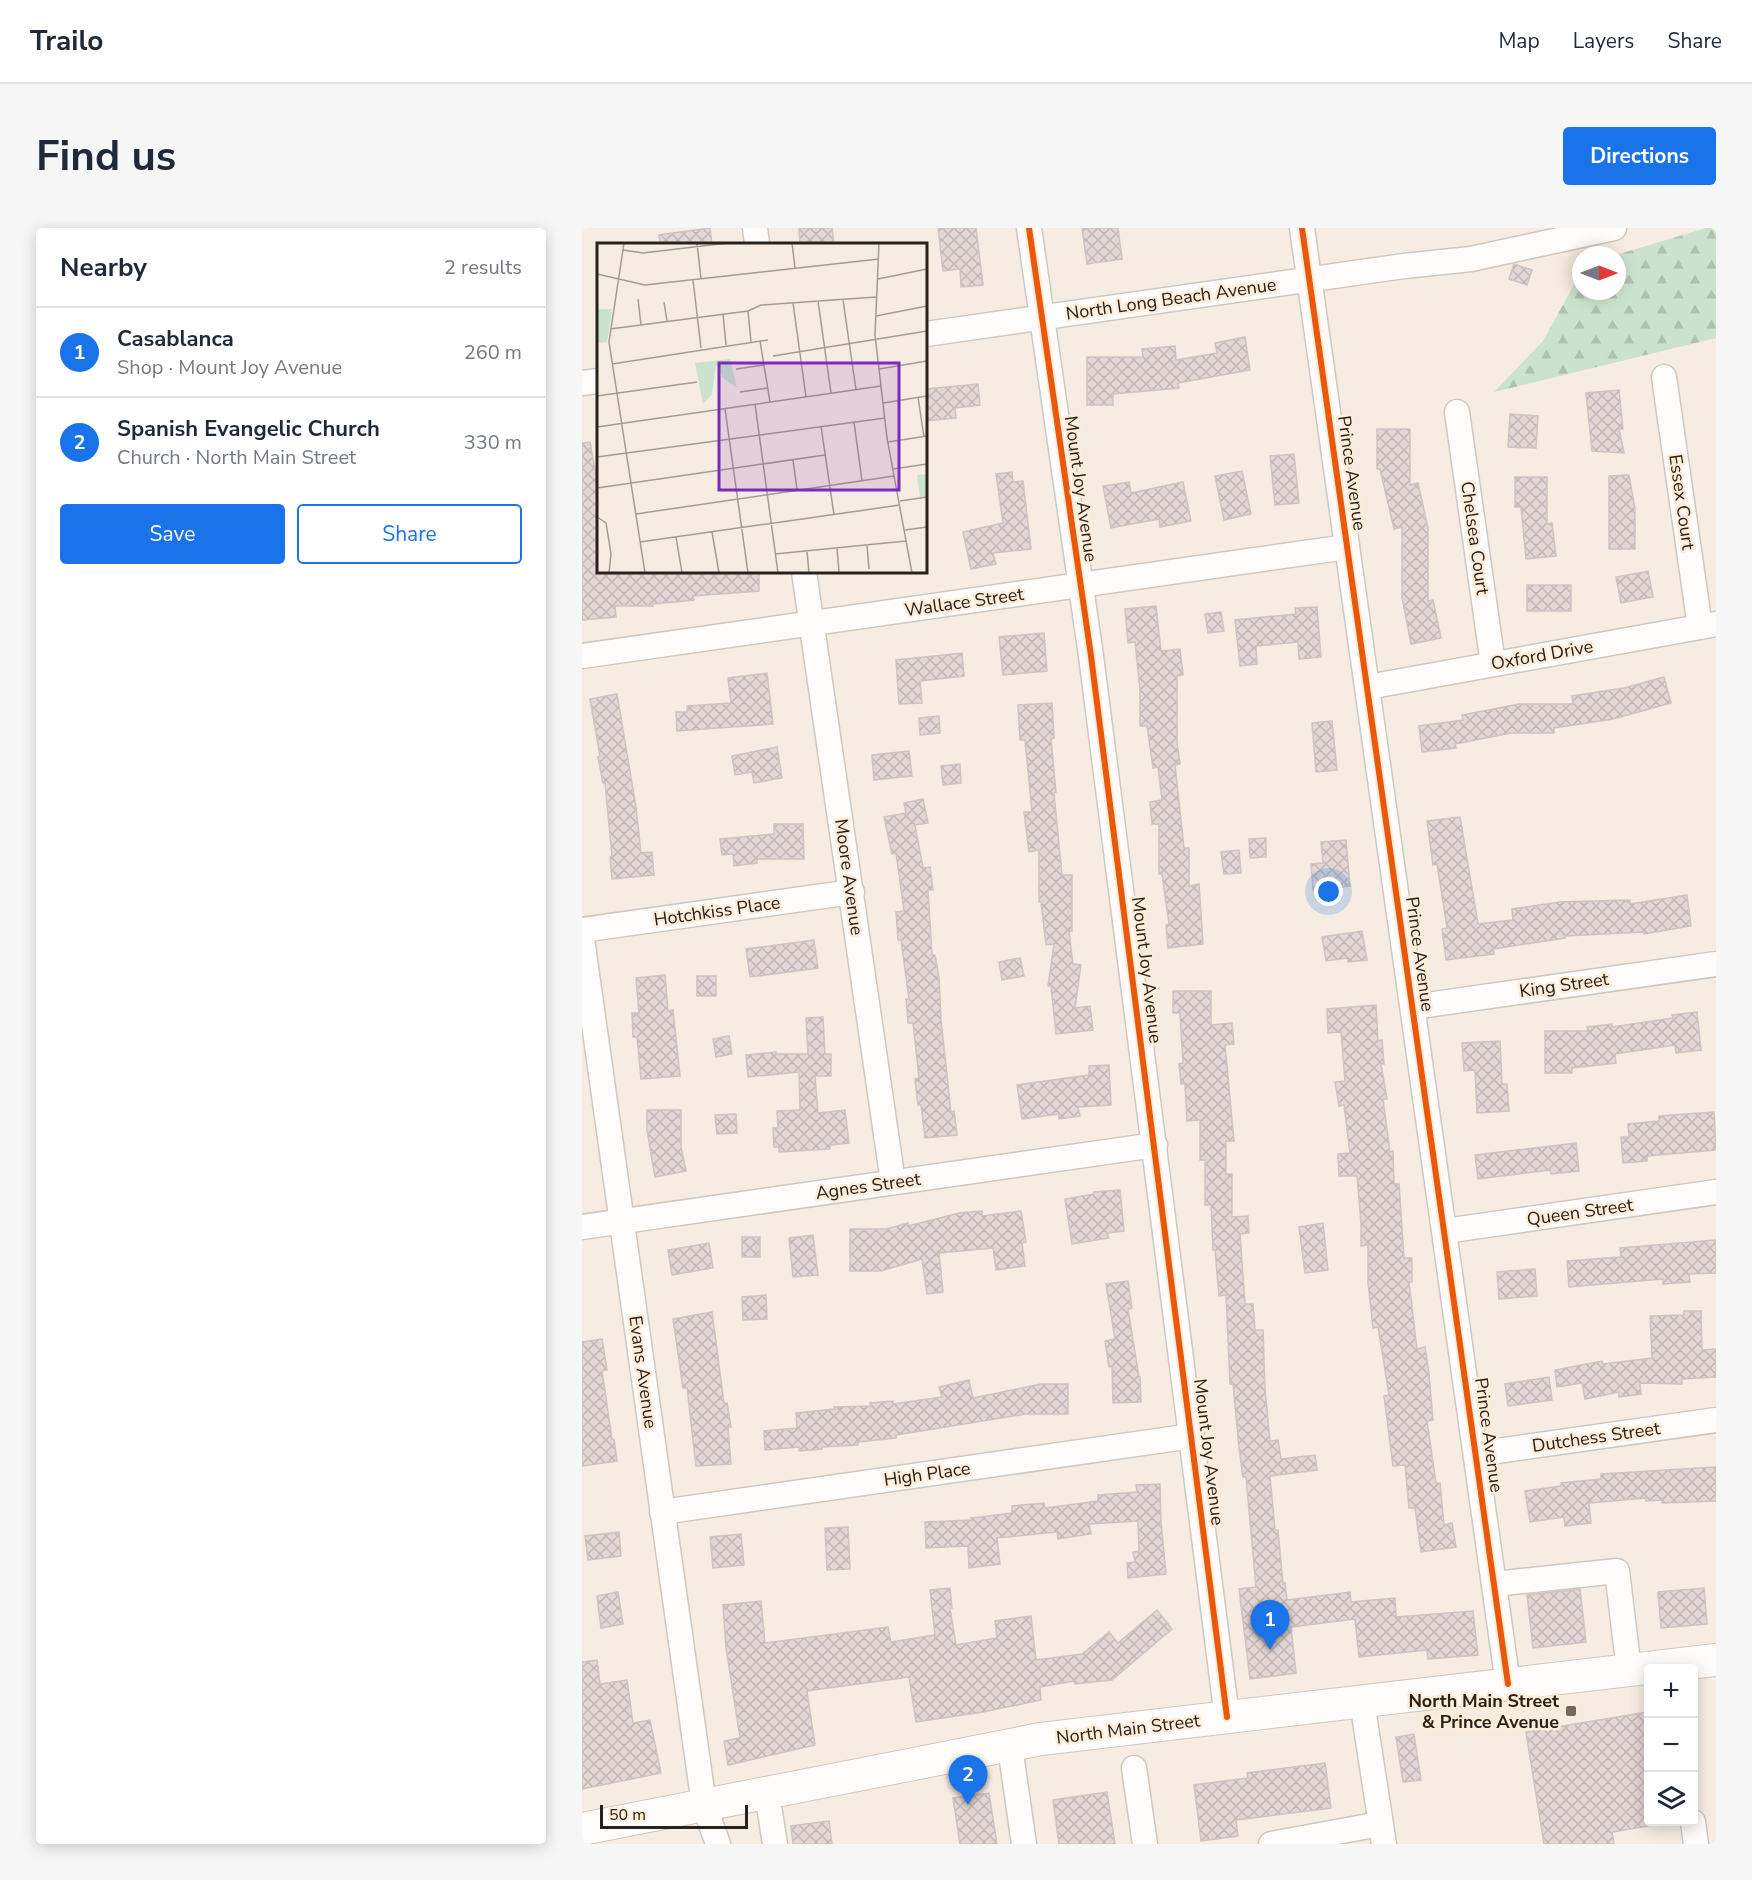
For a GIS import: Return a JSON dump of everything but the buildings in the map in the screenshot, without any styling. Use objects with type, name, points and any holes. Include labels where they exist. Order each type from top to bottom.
[{"type":"main road","name":"North Main Street","points":[[1689,1664],[1716,1660]]},
{"type":"main road","name":"North Main Street","points":[[582,1829],[1010,1747],[1041,1739],[1644,1669]]},
{"type":"street","points":[[754,228],[757,243]]},
{"type":"street","name":"Mount Joy Avenue","points":[[1029,228],[1079,586],[1091,656],[1227,1717]]},
{"type":"street","name":"Prince Avenue","points":[[1302,228],[1508,1684]]},
{"type":"street","name":"North Long Beach Avenue","points":[[927,334],[1309,279],[1471,259],[1614,228]]},
{"type":"street","name":"Essex Court","points":[[1664,377],[1708,626]]},
{"type":"street","points":[[582,383],[597,381]]},
{"type":"street","name":"Chelsea Court","points":[[1457,412],[1493,664]]},
{"type":"street","name":"Wallace Street","points":[[582,656],[1347,547]]},
{"type":"street","name":"Moore Avenue","points":[[804,573],[893,1182]]},
{"type":"street","name":"Oxford Drive","points":[[1368,687],[1708,626]]},
{"type":"street","name":"Hotchkiss Place","points":[[582,930],[852,892]]},
{"type":"street","name":"Evans Avenue","points":[[582,939],[704,1805],[718,1844]]},
{"type":"street","name":"King Street","points":[[1413,1007],[1716,964]]},
{"type":"street","name":"Agnes Street","points":[[582,1227],[1155,1145]]},
{"type":"street","name":"Queen Street","points":[[1445,1231],[1716,1192]]},
{"type":"street","name":"Dutchess Street","points":[[1476,1454],[1716,1420]]},
{"type":"street","name":"High Place","points":[[662,1512],[1192,1436]]},
{"type":"street","points":[[1494,1584],[1617,1571],[1629,1670]]},
{"type":"street","points":[[1270,1844],[1382,1834],[1362,1702]]},
{"type":"street","points":[[1010,1747],[1024,1844]]},
{"type":"street","points":[[1134,1768],[1145,1844]]},
{"type":"street","points":[[767,1793],[775,1844]]},
{"type":"street","points":[[1694,1826],[1696,1844]]},
{"type":"green space","points":[[1706,228],[1716,228],[1716,338],[1494,392],[1543,341],[1572,288],[1572,300],[1626,300],[1626,252]]},
{"type":"cycle path","points":[[1029,228],[1091,656],[1227,1717]]},
{"type":"cycle path","points":[[1302,228],[1508,1684]]},
{"type":"place","name":"Casablanca","points":[[1270,1650]]},
{"type":"place","name":"North Main Street & Prince Avenue","points":[[1571,1711]]},
{"type":"place","name":"Spanish Evangelic Church","points":[[968,1805]]}]
